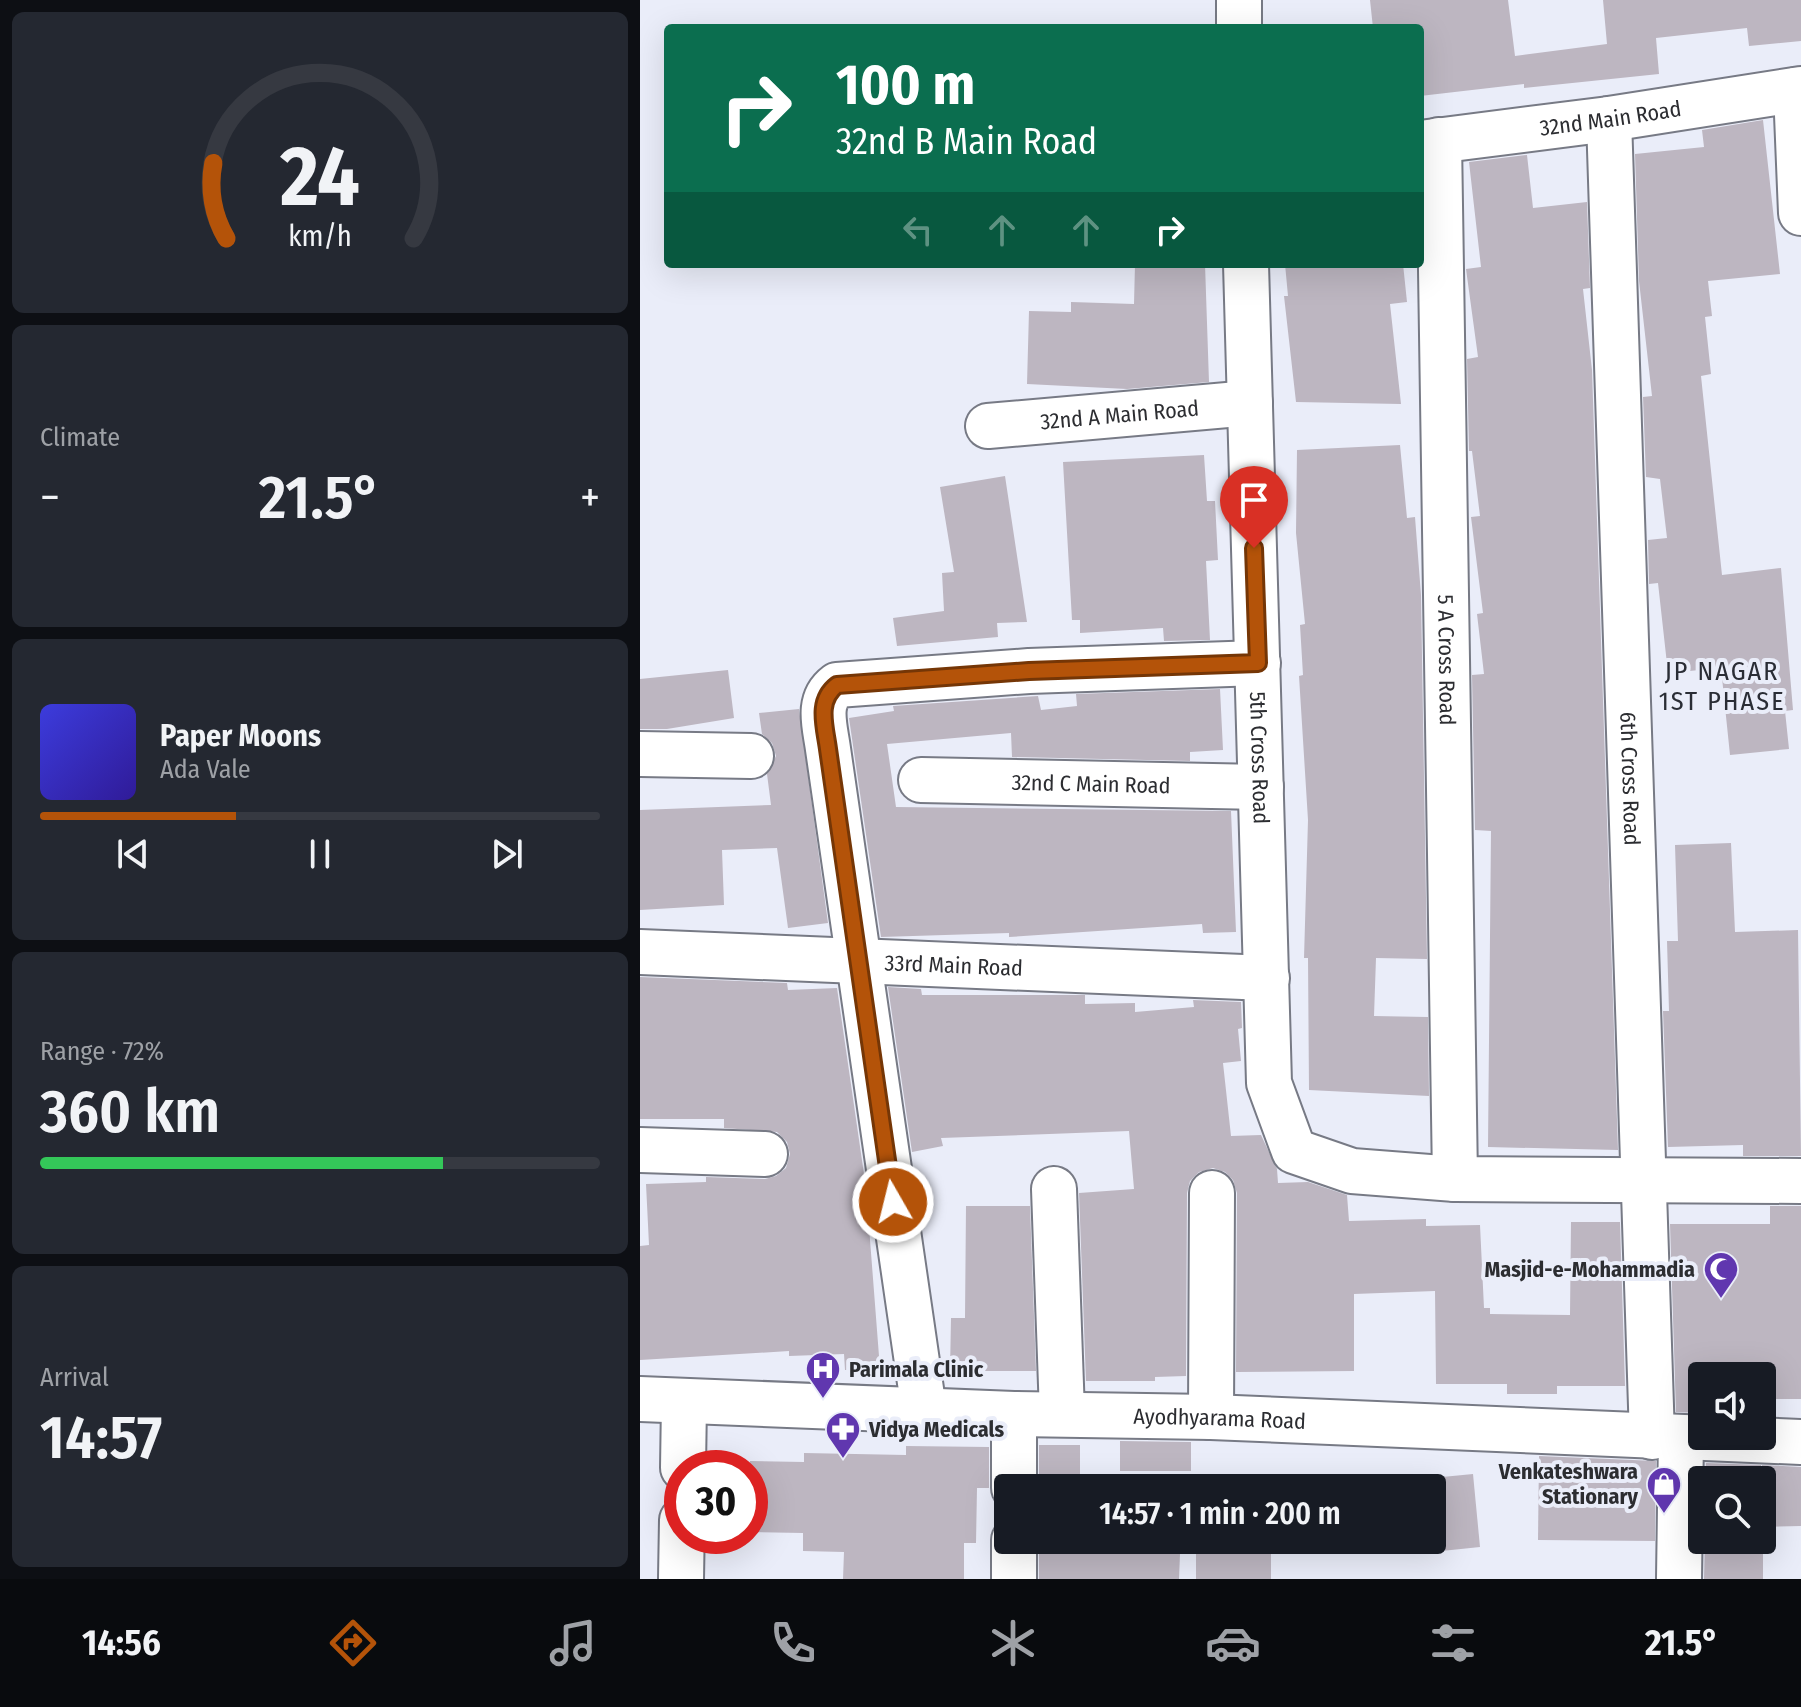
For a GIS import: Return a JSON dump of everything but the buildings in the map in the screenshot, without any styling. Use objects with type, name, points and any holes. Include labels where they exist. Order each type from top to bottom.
[{"type":"street","points":[[1239,0],[1239,24]]},
{"type":"street","points":[[1799,89],[1801,213]]},
{"type":"street","name":"32nd Main Road","points":[[1430,141],[1609,119],[1799,89]]},
{"type":"street","name":"6th Cross Road","points":[[1609,119],[1644,1180],[1679,1579]]},
{"type":"street","name":"5 A Cross Road","points":[[1430,141],[1455,1179]]},
{"type":"street","name":"5th Cross Road","points":[[1246,268],[1269,1083],[1294,1151],[1352,1171],[1455,1179]]},
{"type":"street","name":"32nd A Main Road","points":[[988,426],[1250,403]]},
{"type":"street","points":[[924,1410],[858,963],[823,703],[827,692],[837,685],[1029,671],[1258,663]]},
{"type":"street","points":[[640,754],[751,756]]},
{"type":"street","name":"32nd C Main Road","points":[[921,780],[1261,787]]},
{"type":"street","name":"33rd Main Road","points":[[640,952],[1267,978]]},
{"type":"street","points":[[640,1150],[765,1154]]},
{"type":"street","points":[[1455,1179],[1801,1181]]},
{"type":"street","points":[[1054,1189],[1062,1413]]},
{"type":"street","points":[[1211,1417],[1212,1193]]},
{"type":"street","name":"Ayodhyarama Road","points":[[640,1399],[1014,1414],[1211,1417],[1801,1442]]},
{"type":"street","points":[[683,1450],[684,1402]]},
{"type":"street","points":[[1014,1414],[1014,1474]]},
{"type":"street","points":[[681,1554],[681,1579]]},
{"type":"street","points":[[1014,1554],[1014,1579]]},
{"type":"place","name":"Masjid-e-Mohammadia","points":[[1721,1300]]},
{"type":"place","name":"Parimala Clinic","points":[[823,1400]]},
{"type":"place","name":"Vidya Medicals","points":[[843,1460]]},
{"type":"place","name":"Venkateshwara Stationary","points":[[1664,1515]]},
{"type":"district","name":"JP NAGAR 1ST PHASE","points":[[1722,686]]},
{"type":"route","points":[[893,1202],[828,749],[823,703],[827,692],[837,685],[1029,671],[1258,663],[1254,548]]}]
